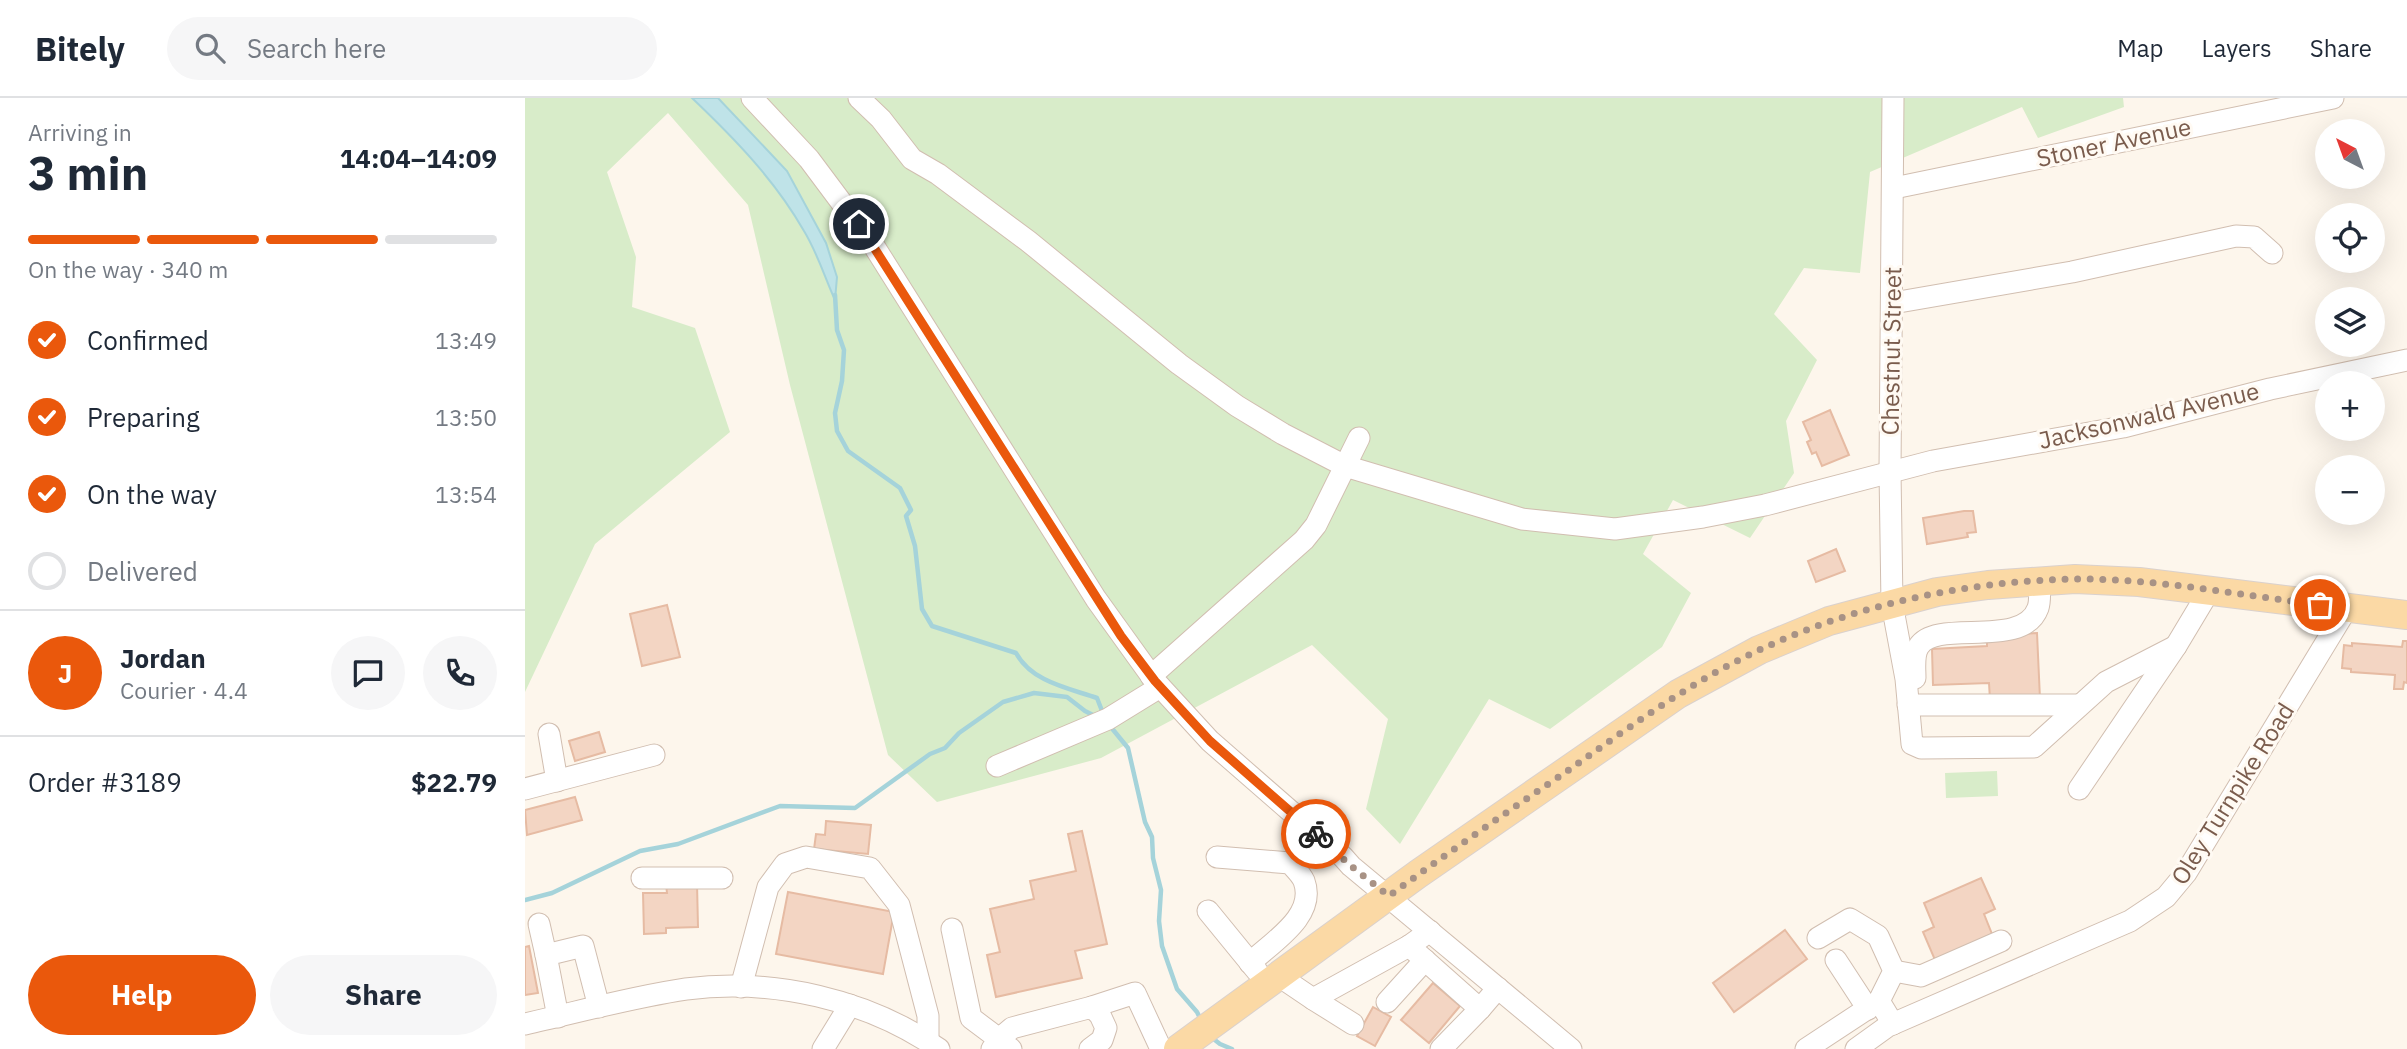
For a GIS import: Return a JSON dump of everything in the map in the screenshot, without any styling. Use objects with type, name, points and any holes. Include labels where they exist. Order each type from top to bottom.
[{"type":"main road","points":[[1175,1047],[1239,1005],[1265,974],[1389,896],[1700,681],[1789,636],[1848,615],[1937,592],[2039,580],[2139,582],[2407,615]]},
{"type":"street","points":[[753,98],[809,159],[874,246],[1096,599],[1156,681],[1210,741],[1245,774],[1571,1049]]},
{"type":"street","name":"Jacksonwald Avenue","points":[[859,98],[881,119],[912,159],[938,174],[1028,241],[1179,364],[1237,406],[1283,434],[1345,466],[1521,519],[1615,529],[1703,517],[1765,505],[1933,461],[2123,427],[2270,389],[2407,360]]},
{"type":"street","name":"Chestnut Street","points":[[1893,98],[1892,604],[1906,680],[1912,744],[1921,748],[2034,747],[2079,705]]},
{"type":"street","name":"Stoner Avenue","points":[[1894,188],[2333,98]]},
{"type":"street","points":[[1893,303],[2072,272],[2236,236],[2254,237],[2272,253]]},
{"type":"street","points":[[996,766],[1108,719],[1156,681],[1304,540],[1316,525],[1359,438]]},
{"type":"street","points":[[1906,680],[1915,678],[1916,649],[1923,640],[1938,635],[1998,632],[2030,620],[2039,604],[2039,580]]},
{"type":"street","points":[[2079,789],[2176,646],[2209,591]]},
{"type":"street","name":"Oley Turnpike Road","points":[[1856,1049],[1893,1024],[2130,921],[2166,897],[2204,846],[2347,608]]},
{"type":"street","points":[[1908,705],[2079,705],[2106,682],[2176,646]]},
{"type":"street","points":[[549,734],[557,781]]},
{"type":"street","points":[[525,789],[654,755]]},
{"type":"street","points":[[741,987],[768,887],[785,864],[806,857],[870,868],[899,905],[933,1045]]},
{"type":"street","points":[[1217,857],[1290,863],[1303,878],[1306,906],[1265,974]]},
{"type":"street","points":[[642,878],[722,878]]},
{"type":"street","points":[[1208,911],[1265,974],[1353,1024]]},
{"type":"street","points":[[1818,938],[1850,919],[1878,936],[1894,971]]},
{"type":"street","points":[[539,924],[558,1017]]},
{"type":"street","points":[[952,929],[971,1018],[1000,1046],[1012,1028],[1135,993],[1175,1047]]},
{"type":"street","points":[[1387,1002],[1430,931]]},
{"type":"street","points":[[1894,971],[1920,976],[2001,941]]},
{"type":"street","points":[[545,955],[583,946],[599,1007]]},
{"type":"street","points":[[1313,999],[1417,953]]},
{"type":"street","points":[[1417,953],[1481,1009]]},
{"type":"street","points":[[1968,955],[1981,987]]},
{"type":"street","points":[[1836,960],[1893,1024]]},
{"type":"street","points":[[1806,1049],[1874,1005],[1894,971]]},
{"type":"street","points":[[1441,1049],[1498,988]]},
{"type":"street","points":[[525,1024],[689,989],[784,989],[850,1005],[890,1020],[933,1045]]},
{"type":"street","points":[[823,1049],[850,1005]]},
{"type":"street","points":[[1090,1049],[1102,1040],[1106,1028],[1100,1015],[1092,1007]]},
{"type":"green space","points":[[525,98],[2123,98],[2124,107],[2038,138],[2022,107],[1870,172],[1860,273],[1804,268],[1774,314],[1817,360],[1786,421],[1794,473],[1750,538],[1673,500],[1643,554],[1691,593],[1662,647],[1550,729],[1489,699],[1400,844],[1366,809],[1388,719],[1312,645],[1101,758],[937,802],[888,755],[790,385],[748,205],[668,113],[607,172],[636,257],[632,307],[695,328],[730,432],[595,544],[525,692]]},
{"type":"green space","points":[[1997,771],[1998,796],[1946,798],[1945,773]]},
{"type":"water","points":[[692,98],[718,98],[787,171],[826,243],[837,277],[835,300],[809,239],[793,212],[738,144]]},
{"type":"building","points":[[1830,410],[1849,455],[1822,466],[1816,452],[1812,454],[1807,442],[1811,440],[1803,422]]},
{"type":"building","points":[[1973,511],[1976,532],[1967,533],[1968,537],[1927,544],[1923,518]]},
{"type":"building","points":[[1836,549],[1845,571],[1816,582],[1808,561]]},
{"type":"building","points":[[667,605],[680,657],[642,666],[630,614]]},
{"type":"building","points":[[2037,633],[2040,699],[1990,700],[1989,683],[1933,685],[1932,649],[1987,646],[1987,636]]},
{"type":"building","points":[[2403,641],[2407,641],[2407,683],[2404,682],[2403,689],[2394,689],[2395,675],[2351,672],[2351,669],[2342,668],[2344,645],[2352,646],[2352,643],[2402,647]]},
{"type":"building","points":[[599,732],[605,752],[575,761],[569,741]]},
{"type":"building","points":[[575,797],[582,820],[527,835],[525,810]]},
{"type":"building","points":[[826,821],[871,825],[868,854],[814,849],[816,834],[825,835]]},
{"type":"building","points":[[1082,831],[1107,944],[1075,951],[1082,978],[996,997],[987,955],[1000,952],[990,909],[1034,899],[1030,881],[1076,871],[1068,834]]},
{"type":"building","points":[[1981,878],[1995,909],[1984,914],[1992,934],[1935,960],[1923,932],[1934,927],[1924,903]]},
{"type":"building","points":[[697,883],[698,927],[666,928],[666,933],[644,934],[643,893],[667,893],[666,884]]},
{"type":"building","points":[[788,892],[894,912],[883,974],[776,954]]},
{"type":"building","points":[[1785,930],[1807,959],[1734,1012],[1713,983]]},
{"type":"building","points":[[529,946],[538,993],[525,995],[525,947]]},
{"type":"building","points":[[1433,983],[1460,1006],[1429,1043],[1401,1020]]},
{"type":"building","points":[[1373,1007],[1391,1017],[1375,1046],[1357,1036]]},
{"type":"waterway","points":[[835,295],[837,330],[844,350],[842,381],[835,413],[837,431],[848,451],[900,488],[911,510],[906,516],[915,546],[922,609],[932,626],[1016,653],[1031,671],[1041,677],[1097,698],[1104,716]]},
{"type":"waterway","points":[[525,900],[552,893],[640,851],[678,844],[780,806],[855,808],[930,754],[945,748],[959,733],[1003,702],[1034,693],[1067,697],[1097,717]]},
{"type":"waterway","points":[[1110,726],[1128,748],[1145,822],[1152,837],[1153,858],[1161,890],[1159,921],[1162,946],[1177,989],[1201,1020]]},
{"type":"waterway","points":[[1211,1037],[1232,1049]]},
{"type":"way so far","points":[[1316,834],[1389,896],[1678,694],[1716,672],[1789,636],[1829,621],[1937,592],[2032,581],[2106,580],[2320,605]]},
{"type":"route","points":[[859,224],[1121,636],[1187,718],[1245,774],[1316,834]]}]
